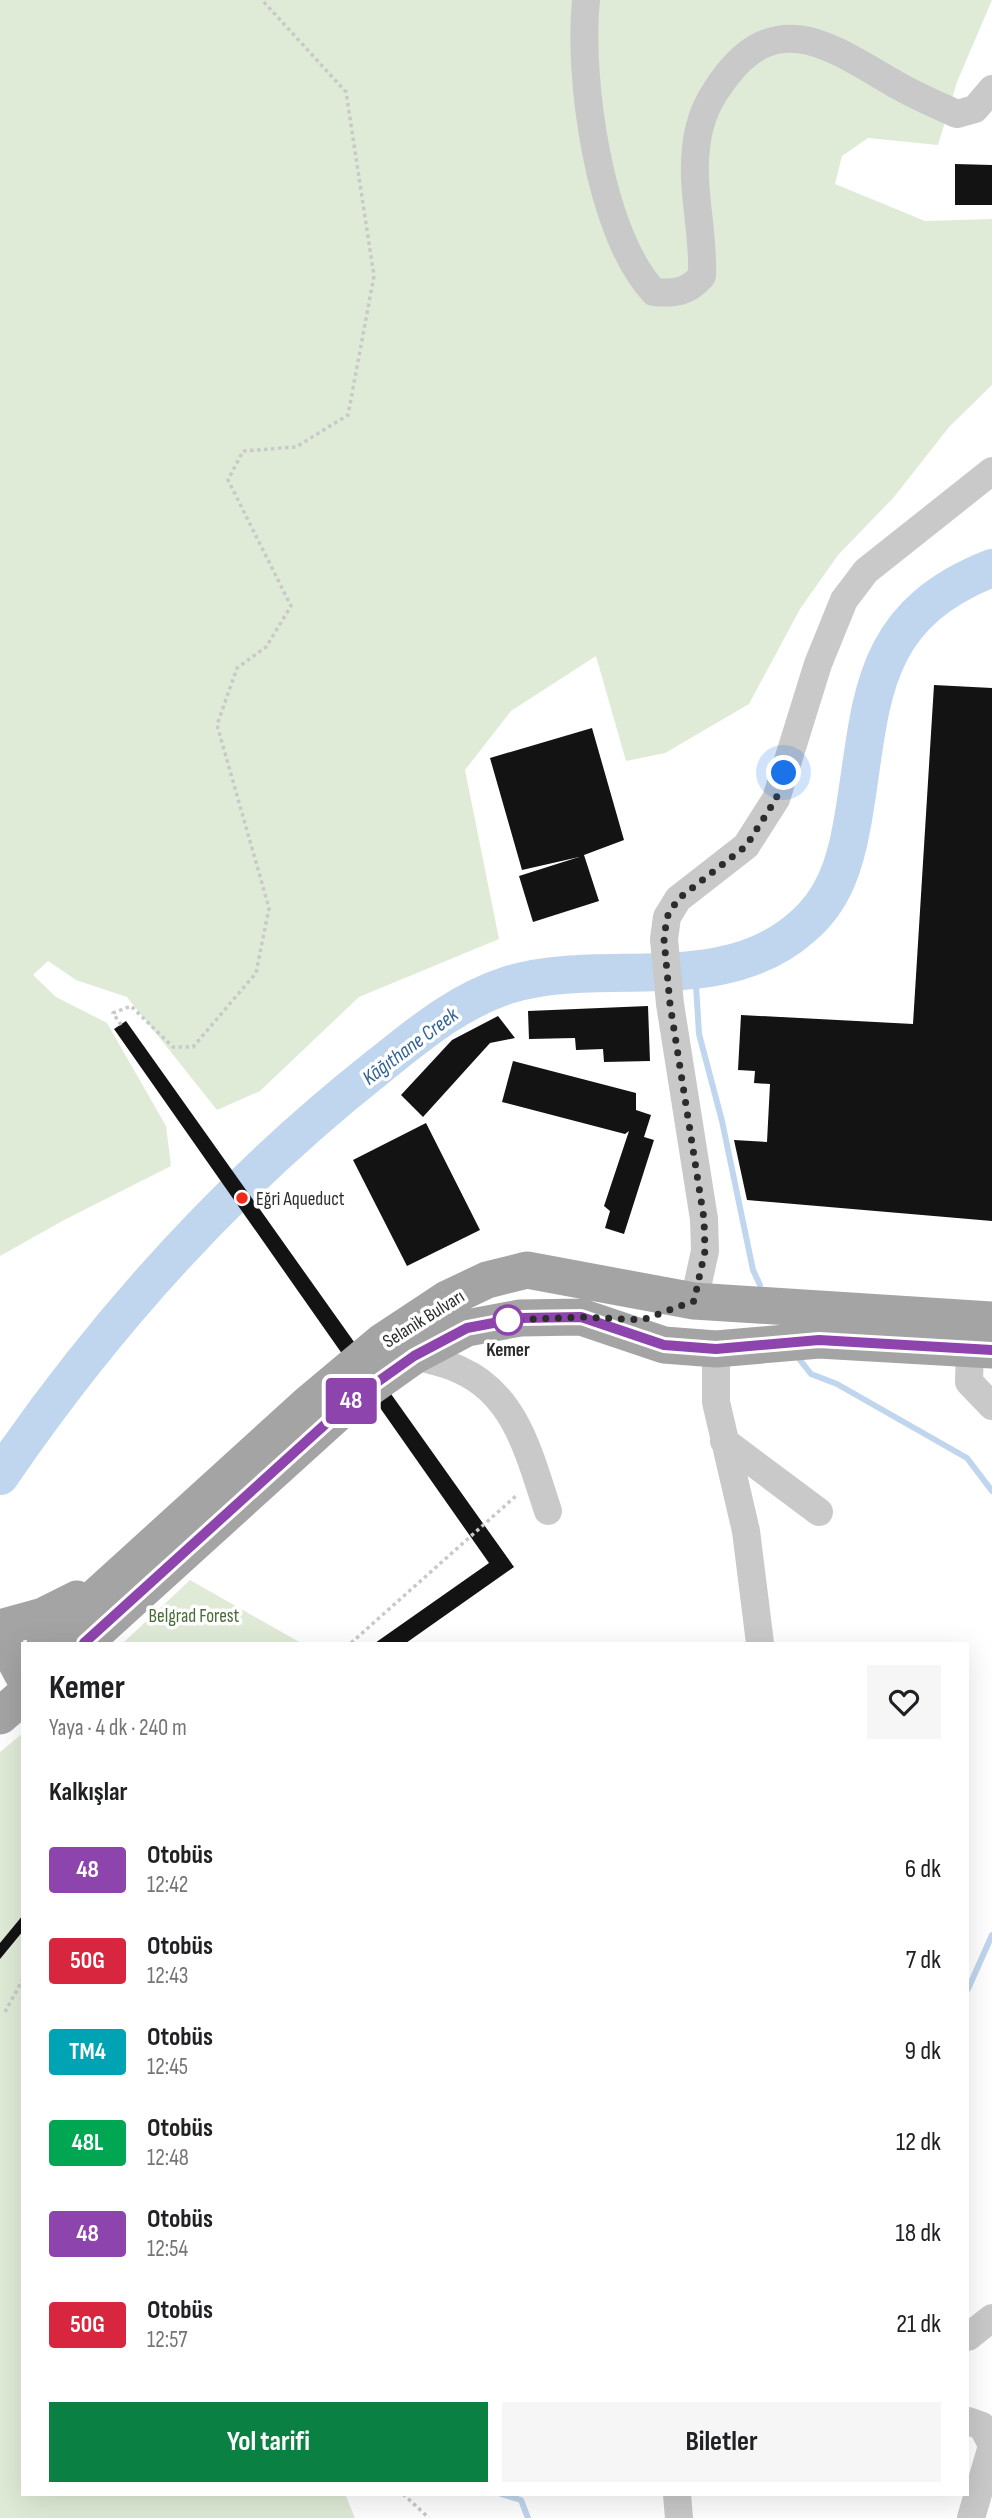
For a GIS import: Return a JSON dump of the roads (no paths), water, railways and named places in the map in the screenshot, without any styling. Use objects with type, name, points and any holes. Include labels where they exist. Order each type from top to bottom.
[{"type":"main road","name":"Selanik Bulvarı","points":[[48,1642],[309,1404],[382,1342],[447,1299],[487,1280],[527,1270],[694,1301],[992,1320]]},
{"type":"main road","points":[[581,1317],[642,1320],[694,1301],[721,1350]]},
{"type":"main road","name":"Selanik Bulvarı","points":[[85,1642],[352,1400],[414,1356],[467,1328],[520,1318],[581,1317],[664,1345],[721,1350],[819,1340],[981,1349]]},
{"type":"main road","points":[[0,1628],[43,1616],[116,1580]]},
{"type":"main road","name":"Selanik Bulvarı","points":[[0,1716],[16,1671]]},
{"type":"street","points":[[586,0],[584,20],[592,128],[606,191],[637,274],[654,292],[673,294],[692,287],[702,276],[695,148],[707,101],[733,68],[764,42],[800,38],[831,47],[894,84],[957,114],[975,109],[992,89]]},
{"type":"street","points":[[694,1301],[705,1251],[704,1219],[670,1004],[664,939],[667,917],[678,899],[746,846],[776,799],[818,664],[844,600],[866,571],[992,471]]},
{"type":"street","points":[[981,1349],[969,1382],[992,1406]]},
{"type":"street","points":[[721,1350],[716,1402],[746,1531],[760,1642]]},
{"type":"street","points":[[414,1356],[461,1370],[493,1391],[509,1410],[548,1511]]},
{"type":"street","points":[[724,1441],[819,1512]]},
{"type":"street","points":[[969,2336],[992,2318]]},
{"type":"street","points":[[969,2421],[982,2426],[992,2445],[971,2518]]},
{"type":"street","points":[[677,2496],[679,2518]]},
{"type":"waterway","name":"Kâğıthane Creek","points":[[0,1476],[40,1419],[127,1309],[222,1206],[325,1111],[394,1054],[456,1009],[508,985],[544,977],[660,972],[735,962],[770,949],[802,927],[822,905],[842,867],[852,825],[871,706],[881,672],[896,641],[918,613],[950,589],[992,568]]},
{"type":"waterway","points":[[695,969],[699,1034],[722,1121],[753,1270],[760,1285]]},
{"type":"waterway","points":[[800,1360],[811,1374],[837,1384],[967,1458],[992,1491]]},
{"type":"waterway","points":[[969,1987],[992,1935]]},
{"type":"waterway","points":[[508,2496],[521,2500],[528,2518]]},
{"type":"place","name":"Eğri Aqueduct","points":[[242,1198]]},
{"type":"place","name":"Kemer","points":[[508,1320]]},
{"type":"park label","name":"Belgrad Forest","points":[[194,1615]]}]
